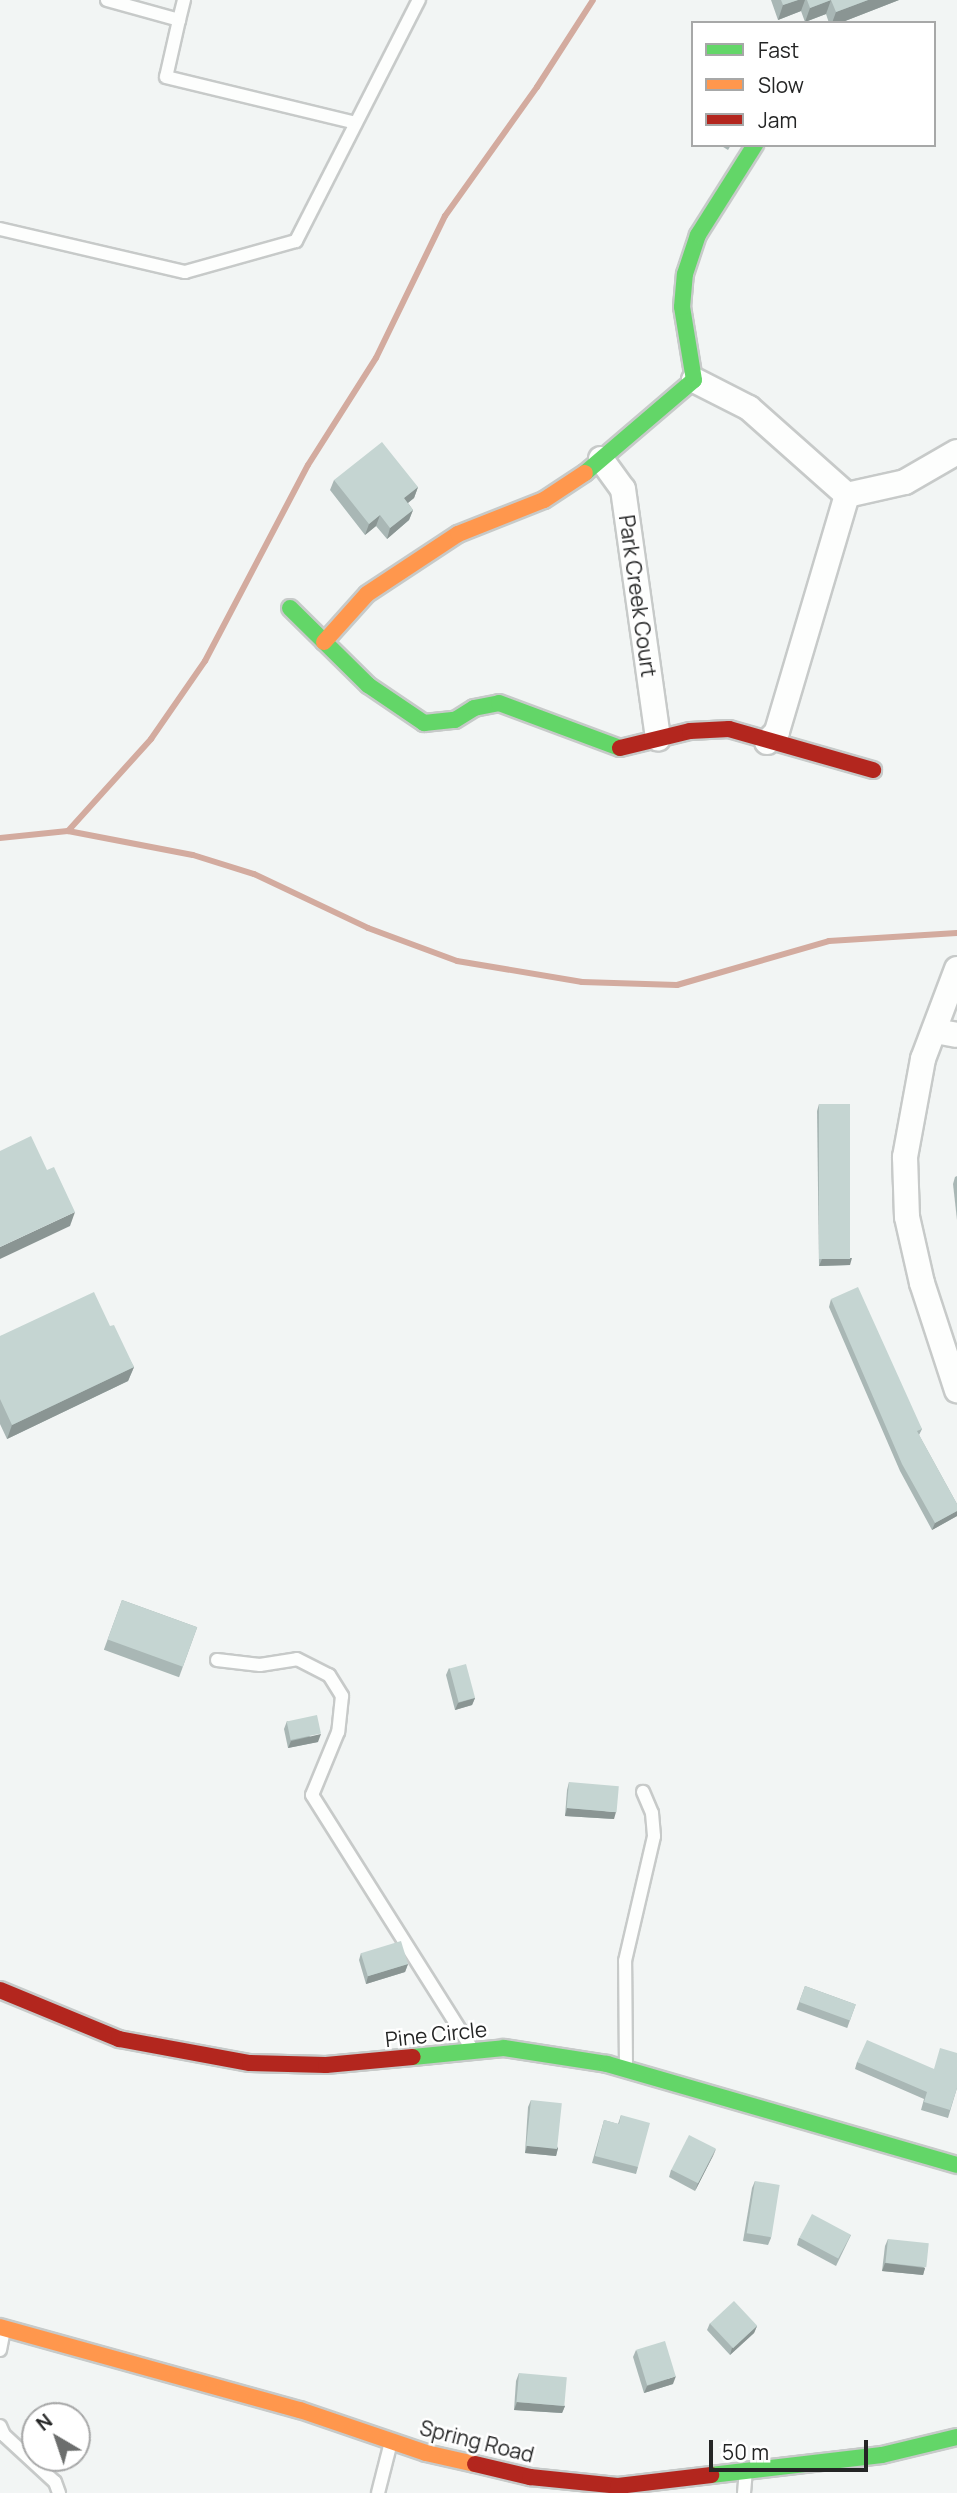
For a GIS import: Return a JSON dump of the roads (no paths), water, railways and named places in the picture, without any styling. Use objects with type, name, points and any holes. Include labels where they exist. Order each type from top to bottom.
[{"type":"street","points":[[694,380],[682,307],[685,274],[698,235],[754,147]]},
{"type":"street","points":[[324,642],[368,594],[458,534],[544,500],[601,459],[694,380]]},
{"type":"street","points":[[694,380],[749,408],[847,495]]},
{"type":"street","points":[[847,495],[905,482],[957,452]]},
{"type":"street","name":"Park Creek Court","points":[[601,459],[623,489],[658,739]]},
{"type":"street","points":[[767,741],[777,732],[847,495]]},
{"type":"street","points":[[290,608],[368,685],[424,723],[455,720],[474,708],[499,702],[623,749],[658,739],[729,729],[873,771]]},
{"type":"street","points":[[957,969],[946,1033],[923,1059],[905,1157],[907,1217],[922,1283],[957,1390]]},
{"type":"street","name":"Pine Circle","points":[[0,1990],[119,2039],[250,2063],[326,2066],[472,2049],[518,2050],[626,2070],[957,2165]]},
{"type":"street","name":"Spring Road","points":[[2,2328],[300,2410],[391,2441],[530,2477],[618,2486],[882,2455],[957,2437]]},
{"type":"lane","points":[[107,0],[178,20]]},
{"type":"lane","points":[[184,0],[166,77],[356,123]]},
{"type":"lane","points":[[0,229],[185,272],[296,242],[419,0]]},
{"type":"lane","points":[[217,1660],[260,1665],[297,1659],[329,1675],[342,1696],[338,1732],[312,1796],[472,2049]]},
{"type":"lane","points":[[626,2070],[625,1961],[654,1836],[652,1813],[643,1792]]},
{"type":"lane","points":[[0,2350],[2,2328]]},
{"type":"lane","points":[[0,2426],[4,2435],[55,2483],[59,2493]]},
{"type":"lane","points":[[378,2493],[391,2441]]},
{"type":"lane","points":[[744,2493],[746,2472]]},
{"type":"waterway","points":[[68,831],[151,739],[205,661],[308,465],[376,358],[445,216],[537,87],[593,0]]},
{"type":"waterway","points":[[0,838],[68,831],[193,855],[254,874],[368,928],[457,961],[582,982],[677,985],[829,941],[957,933]]}]
